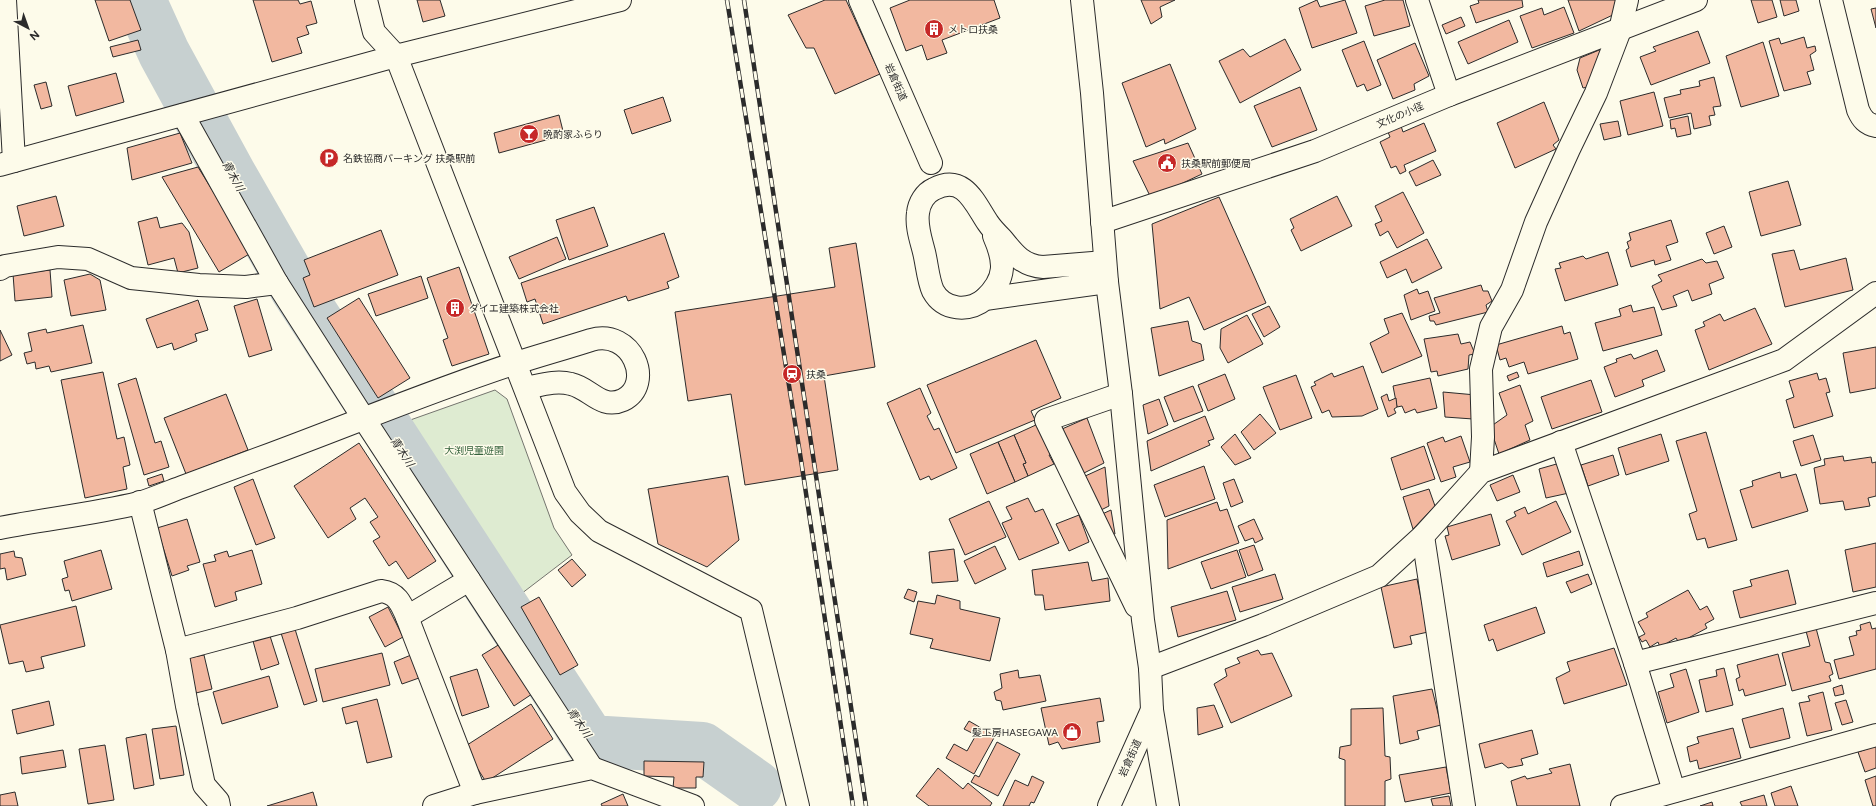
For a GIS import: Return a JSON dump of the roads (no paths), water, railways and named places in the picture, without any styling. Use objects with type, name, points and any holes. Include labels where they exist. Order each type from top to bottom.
[{"type":"street","points":[[5,0],[7,163],[574,6],[620,0]]},
{"type":"street","points":[[366,0],[374,32],[396,56],[455,211],[526,388],[565,492],[589,522],[599,531],[751,610],[798,806]]},
{"type":"street","name":"岩倉街道","points":[[860,0],[931,163]]},
{"type":"street","points":[[1082,0],[1092,93],[1106,272],[1121,394],[1142,620],[1150,668],[1152,710],[1168,806]]},
{"type":"street","points":[[1417,0],[1450,95]]},
{"type":"street","points":[[1481,472],[1483,437],[1481,368],[1491,327],[1512,290],[1536,222],[1596,93],[1620,30],[1627,0]]},
{"type":"street","name":"文化の小径","points":[[1102,222],[1315,151],[1450,95],[1696,0]]},
{"type":"street","points":[[1831,0],[1858,110],[1862,118],[1870,125],[1876,126]]},
{"type":"street","points":[[183,115],[277,282],[364,420],[592,768]]},
{"type":"street","points":[[943,185],[952,185],[962,188],[975,200],[988,224],[1001,252],[1002,270],[997,286],[986,299],[979,304],[961,308],[952,307],[937,297],[932,289],[918,223],[918,213],[920,203],[925,195],[933,189],[943,185]]},
{"type":"street","points":[[988,224],[1016,257],[1028,264],[1043,267],[1106,272]]},
{"type":"street","points":[[0,268],[58,257],[88,259],[131,278],[199,285],[238,286],[277,282]]},
{"type":"street","points":[[986,299],[1106,272]]},
{"type":"street","points":[[1150,668],[1263,625],[1379,576],[1423,536],[1481,472],[1784,360],[1876,293]]},
{"type":"street","points":[[0,528],[140,502],[516,363],[597,338],[618,340],[626,346],[632,355],[637,369],[637,383],[635,389],[626,398],[614,403],[608,403],[596,399],[585,390],[570,383],[553,382],[526,388]]},
{"type":"street","points":[[1121,394],[1046,420],[1142,620]]},
{"type":"street","points":[[1561,442],[1635,663],[1674,791]]},
{"type":"street","points":[[140,502],[177,650],[204,785],[218,801],[219,806]]},
{"type":"street","points":[[1423,536],[1464,806]]},
{"type":"street","points":[[407,617],[469,580]]},
{"type":"street","points":[[177,650],[297,618],[381,591],[388,592],[400,601],[407,617],[475,793]]},
{"type":"street","points":[[1635,663],[1876,603]]},
{"type":"street","name":"岩倉街道","points":[[1109,806],[1152,710]]},
{"type":"street","points":[[1622,806],[1876,735]]},
{"type":"street","points":[[434,806],[475,793],[592,768],[694,806]]},
{"type":"waterway","name":"青木川","points":[[140,0],[164,53],[230,174],[296,289],[590,741],[702,748],[756,786]]},
{"type":"railway","points":[[727,0],[801,460],[853,806]]},
{"type":"railway","points":[[744,0],[866,806]]},
{"type":"place","name":"メトロ扶桑","points":[[934,29]]},
{"type":"place","name":"晩酌家ふらり","points":[[529,134]]},
{"type":"place","name":"名鉄協商パーキング 扶桑駅前","points":[[329,158]]},
{"type":"place","name":"扶桑駅前郵便局","points":[[1167,163]]},
{"type":"place","name":"ダイエ建築株式会社","points":[[455,308]]},
{"type":"place","name":"扶桑","points":[[792,374]]},
{"type":"place","name":"髪工房HASEGAWA","points":[[1072,732]]},
{"type":"park label","name":"大渕児童遊園","points":[[474,450]]}]
